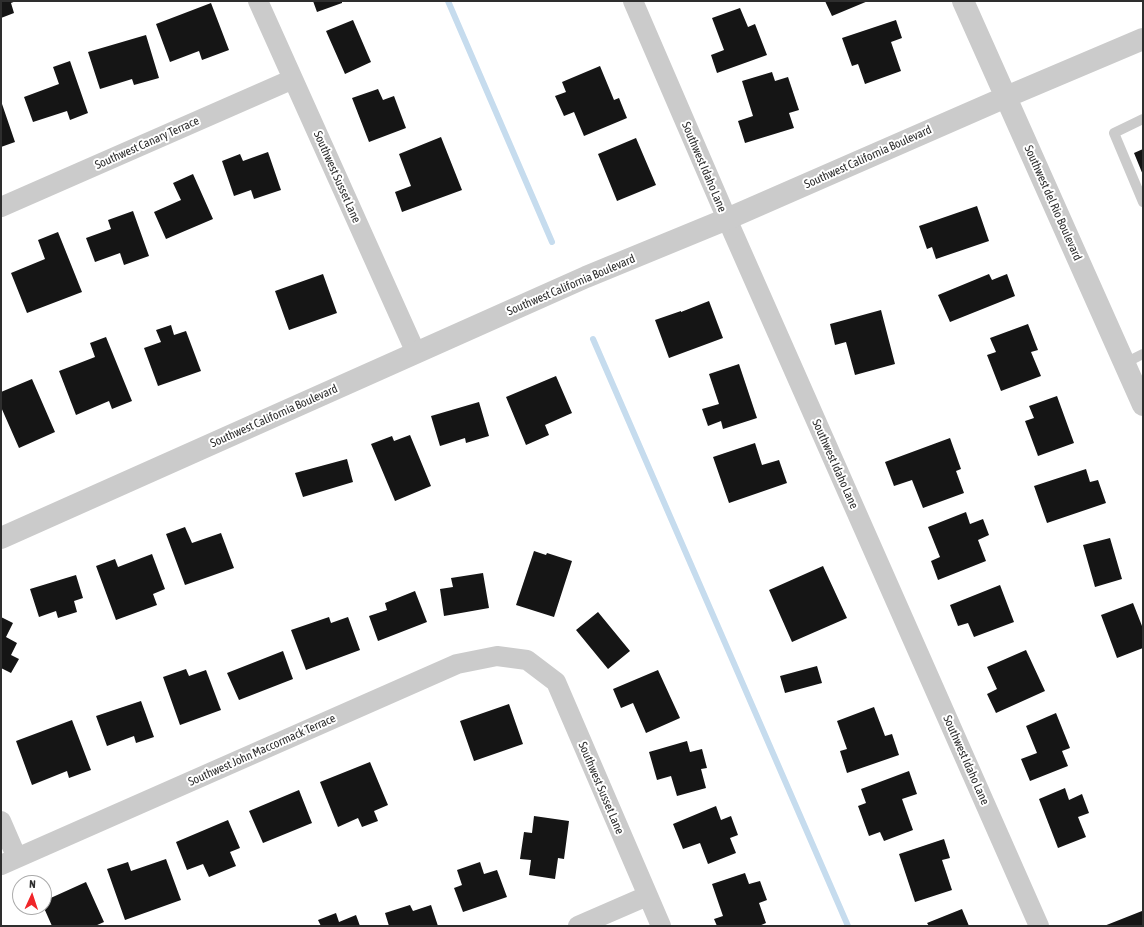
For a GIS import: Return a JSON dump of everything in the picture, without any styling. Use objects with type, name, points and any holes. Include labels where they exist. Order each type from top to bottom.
[{"type":"street","name":"Southwest Susset Lane","points":[[258,1],[416,353]]},
{"type":"street","name":"Southwest Idaho Lane","points":[[633,1],[727,219],[1039,926]]},
{"type":"street","name":"Southwest del Rio Boulevard","points":[[963,1],[1006,97],[1134,359],[1143,405]]},
{"type":"street","name":"Southwest California Boulevard","points":[[1,538],[586,277],[727,219],[1006,97],[1143,40]]},
{"type":"street","name":"Southwest Canary Terrace","points":[[1,207],[293,79]]},
{"type":"street","name":"Southwest John Maccormack Terrace","points":[[9,861],[457,664],[497,656],[527,660]]},
{"type":"street","name":"Southwest Susset Lane","points":[[527,660],[556,682],[661,926]]},
{"type":"street","points":[[1,821],[9,861]]},
{"type":"street","points":[[578,926],[648,896]]},
{"type":"lane","points":[[1143,119],[1114,133],[1143,202]]},
{"type":"building","points":[[1,1],[16,1],[11,3],[14,13],[1,18]]},
{"type":"building","points":[[313,1],[342,1],[342,3],[317,12]]},
{"type":"building","points":[[825,1],[868,1],[832,16]]},
{"type":"building","points":[[211,3],[229,50],[202,60],[199,51],[170,62],[156,24]]},
{"type":"building","points":[[740,8],[748,27],[755,24],[767,55],[717,73],[711,55],[724,50],[712,18]]},
{"type":"building","points":[[353,20],[371,62],[345,74],[326,31]]},
{"type":"building","points":[[896,20],[902,38],[891,42],[901,71],[865,84],[858,64],[852,66],[842,38]]},
{"type":"building","points":[[146,35],[159,78],[134,85],[132,79],[100,89],[88,52]]},
{"type":"building","points":[[70,61],[88,113],[70,120],[67,111],[33,122],[24,97],[59,84],[53,67]]},
{"type":"building","points":[[600,66],[614,100],[619,98],[627,118],[584,136],[574,112],[564,116],[555,96],[566,92],[562,82]]},
{"type":"building","points":[[772,72],[775,81],[788,77],[799,110],[789,113],[794,128],[745,143],[738,121],[753,116],[742,81]]},
{"type":"building","points":[[378,89],[383,100],[394,96],[406,128],[369,142],[352,98]]},
{"type":"building","points":[[1,101],[15,142],[1,147]]},
{"type":"building","points":[[441,137],[462,190],[402,212],[395,192],[411,186],[399,154]]},
{"type":"building","points":[[636,138],[656,185],[617,201],[598,154]]},
{"type":"building","points":[[1143,149],[1143,175],[1134,153]]},
{"type":"building","points":[[268,152],[281,190],[254,199],[251,190],[234,196],[222,161],[240,154],[243,161]]},
{"type":"building","points":[[193,174],[213,219],[166,239],[154,212],[181,200],[173,183]]},
{"type":"building","points":[[977,206],[989,241],[936,259],[932,247],[927,249],[919,226]]},
{"type":"building","points":[[133,211],[149,256],[124,265],[120,253],[95,262],[86,238],[111,229],[108,220]]},
{"type":"building","points":[[58,232],[82,292],[27,313],[11,273],[45,259],[38,240]]},
{"type":"building","points":[[323,274],[337,313],[289,330],[275,291]]},
{"type":"building","points":[[989,274],[992,280],[1007,274],[1015,296],[950,322],[938,295]]},
{"type":"building","points":[[709,301],[723,338],[669,358],[655,320]]},
{"type":"building","points":[[881,310],[895,364],[855,375],[846,342],[835,345],[830,324]]},
{"type":"building","points":[[1028,324],[1038,350],[1031,352],[1041,376],[1001,391],[987,355],[996,352],[990,338]]},
{"type":"building","points":[[171,325],[174,335],[186,331],[201,371],[158,386],[144,348],[161,342],[156,330]]},
{"type":"building","points":[[106,337],[132,401],[112,409],[109,401],[76,415],[59,371],[95,357],[90,343]]},
{"type":"building","points":[[739,364],[757,418],[723,429],[721,421],[708,426],[702,409],[719,404],[709,374]]},
{"type":"building","points":[[556,376],[572,413],[545,425],[549,435],[526,445],[506,397]]},
{"type":"building","points":[[32,379],[55,432],[19,448],[1,407],[1,392]]},
{"type":"building","points":[[1057,396],[1074,443],[1038,456],[1025,421],[1034,418],[1029,406]]},
{"type":"building","points":[[479,402],[489,436],[466,443],[465,438],[440,446],[431,416]]},
{"type":"building","points":[[410,435],[431,486],[395,501],[371,444],[392,436],[394,441]]},
{"type":"building","points":[[950,438],[961,469],[956,471],[964,493],[923,508],[912,480],[894,486],[885,462]]},
{"type":"building","points":[[755,443],[762,465],[779,460],[787,483],[729,503],[713,457]]},
{"type":"building","points":[[347,459],[353,482],[303,497],[295,473]]},
{"type":"building","points":[[1086,469],[1090,482],[1098,480],[1106,503],[1047,523],[1034,486]]},
{"type":"building","points":[[966,512],[970,524],[983,519],[989,535],[978,540],[986,561],[938,580],[931,561],[940,557],[928,527]]},
{"type":"building","points":[[185,527],[192,543],[221,533],[234,568],[185,585],[166,534]]},
{"type":"building","points":[[1110,538],[1122,579],[1095,587],[1083,545]]},
{"type":"building","points":[[534,551],[546,555],[547,553],[572,561],[554,617],[516,605]]},
{"type":"building","points":[[152,554],[165,589],[153,594],[157,605],[116,620],[96,566],[115,559],[118,567]]},
{"type":"building","points":[[823,566],[847,618],[792,642],[769,590]]},
{"type":"building","points":[[483,573],[489,608],[444,616],[440,589],[453,587],[451,578]]},
{"type":"building","points":[[76,575],[83,598],[74,601],[77,612],[58,618],[56,611],[39,617],[30,589]]},
{"type":"building","points":[[1000,585],[1014,622],[974,637],[968,623],[958,626],[950,605]]},
{"type":"building","points":[[415,591],[427,622],[378,641],[369,616],[387,610],[385,603]]},
{"type":"building","points":[[1133,603],[1143,626],[1143,648],[1117,658],[1101,615]]},
{"type":"building","points":[[598,612],[630,651],[608,669],[576,630]]},
{"type":"building","points":[[1,617],[13,623],[6,637],[17,643],[11,655],[19,659],[11,673],[1,668]]},
{"type":"building","points":[[329,617],[331,623],[348,617],[360,650],[306,670],[291,630]]},
{"type":"building","points":[[1026,650],[1045,691],[996,713],[987,694],[997,689],[987,667]]},
{"type":"building","points":[[283,651],[293,679],[239,700],[227,673]]},
{"type":"building","points":[[817,666],[822,683],[785,693],[780,676]]},
{"type":"building","points":[[186,669],[189,676],[206,670],[221,710],[180,725],[163,677]]},
{"type":"building","points":[[658,670],[680,718],[646,733],[633,703],[621,708],[613,689]]},
{"type":"building","points":[[141,701],[154,737],[136,743],[134,736],[107,746],[96,716]]},
{"type":"building","points":[[509,704],[523,744],[474,761],[460,721]]},
{"type":"building","points":[[874,707],[885,736],[892,734],[899,755],[847,773],[840,751],[847,749],[837,721]]},
{"type":"building","points":[[1056,713],[1070,748],[1062,751],[1068,766],[1030,781],[1021,759],[1037,753],[1026,726]]},
{"type":"building","points":[[72,720],[91,770],[69,778],[67,771],[32,785],[16,741]]},
{"type":"building","points":[[687,741],[690,752],[702,749],[707,768],[701,769],[706,788],[677,796],[671,776],[657,780],[649,752]]},
{"type":"building","points":[[370,762],[388,805],[374,811],[378,821],[362,827],[358,818],[338,827],[320,782]]},
{"type":"building","points":[[909,771],[917,794],[902,799],[913,830],[884,841],[880,832],[869,836],[858,806],[866,803],[861,789]]},
{"type":"building","points":[[1065,788],[1069,800],[1082,794],[1089,813],[1078,817],[1086,837],[1058,848],[1039,799]]},
{"type":"building","points":[[299,790],[312,823],[263,843],[249,811]]},
{"type":"building","points":[[716,806],[721,820],[731,816],[738,835],[730,838],[736,853],[708,864],[700,843],[683,849],[673,824]]},
{"type":"building","points":[[534,816],[569,821],[564,859],[558,858],[555,879],[529,875],[531,860],[520,859],[524,832],[532,833]]},
{"type":"building","points":[[228,820],[240,848],[230,852],[236,866],[209,877],[203,864],[187,870],[176,842]]},
{"type":"building","points":[[944,839],[950,858],[942,860],[952,890],[915,902],[899,854]]},
{"type":"building","points":[[166,859],[181,900],[125,920],[107,869],[128,862],[131,871]]},
{"type":"building","points":[[480,862],[484,874],[497,870],[507,897],[463,912],[454,888],[462,885],[457,870]]},
{"type":"building","points":[[745,873],[749,884],[760,881],[767,900],[759,903],[766,923],[759,926],[717,926],[714,919],[723,916],[712,884]]},
{"type":"building","points":[[86,882],[104,922],[95,926],[52,926],[47,915],[52,915],[52,897]]},
{"type":"building","points":[[410,905],[413,911],[431,905],[438,926],[389,926],[385,913]]},
{"type":"building","points":[[962,909],[969,926],[929,926],[927,923]]},
{"type":"building","points":[[1142,911],[1143,926],[1104,926]]},
{"type":"building","points":[[336,913],[339,922],[356,915],[360,926],[321,926],[318,920]]},
{"type":"waterway","points":[[448,1],[552,242]]},
{"type":"waterway","points":[[593,339],[848,926]]}]
